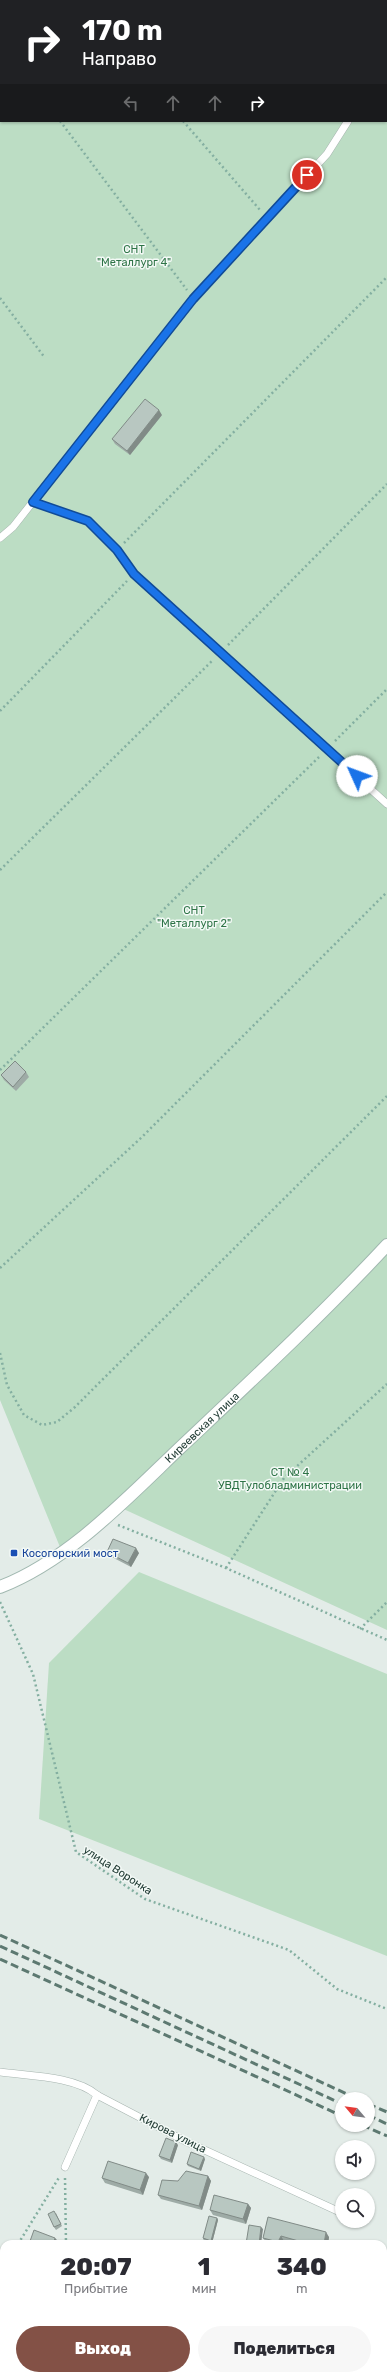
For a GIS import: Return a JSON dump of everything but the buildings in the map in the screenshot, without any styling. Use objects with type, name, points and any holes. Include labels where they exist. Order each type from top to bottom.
[{"type":"street","name":"Киреевская улица","points":[[0,1587],[25,1578],[43,1567],[103,1519],[258,1375],[353,1282],[387,1245]]},
{"type":"lane","points":[[0,538],[13,528],[193,299],[327,154],[347,122]]},
{"type":"lane","points":[[33,502],[88,521],[117,550],[134,574],[220,654],[328,749],[387,804]]},
{"type":"lane","name":"Кирова улица","points":[[0,2072],[71,2082],[90,2089],[97,2095],[185,2141],[335,2210]]},
{"type":"lane","points":[[65,2167],[97,2095]]},
{"type":"path","points":[[61,122],[193,299]]},
{"type":"path","points":[[184,122],[267,218]]},
{"type":"path","points":[[117,550],[387,277]]},
{"type":"path","points":[[0,298],[45,358]]},
{"type":"path","points":[[0,870],[220,654],[387,484]]},
{"type":"path","points":[[0,711],[134,574]]},
{"type":"path","points":[[0,1070],[328,749],[387,689]]},
{"type":"path","points":[[0,1268],[142,1137],[387,892]]},
{"type":"path","points":[[0,1353],[7,1385],[24,1415],[42,1425],[57,1422],[75,1407],[387,1096]]},
{"type":"path","points":[[226,1568],[284,1478],[387,1384]]},
{"type":"path","points":[[103,1519],[226,1568],[387,1640]]},
{"type":"path","name":"улица Воронка","points":[[0,1602],[33,1674],[76,1852],[145,1899],[289,1950],[337,1989],[387,2009]]},
{"type":"path","points":[[360,1629],[387,1602]]},
{"type":"path","points":[[20,2240],[65,2167]]},
{"type":"path","points":[[65,2167],[66,2240]]},
{"type":"green space","name":"СНТ \"Металлург 2\"","points":[[0,122],[387,122],[387,1630],[117,1506],[62,1552],[0,1400]]},
{"type":"green space","points":[[139,1572],[387,1674],[387,1956],[39,1819],[49,1663]]},
{"type":"railway","points":[[0,1935],[343,2092]]},
{"type":"railway","points":[[0,1946],[335,2101]]},
{"type":"railway","points":[[0,1959],[335,2113]]},
{"type":"railway","points":[[375,2107],[387,2112]]},
{"type":"railway","points":[[375,2118],[387,2124]]},
{"type":"railway","points":[[375,2131],[387,2136]]},
{"type":"place","name":"Косогорский мост","points":[[14,1553]]},
{"type":"route","points":[[307,175],[193,299],[33,502],[88,521],[117,550],[134,574],[220,654],[357,776]]},
{"type":"park label","name":"СНТ \"Металлург 4\"","points":[[134,255]]},
{"type":"park label","name":"СТ № 4 УВДТулобладминистрации","points":[[290,1478]]}]
